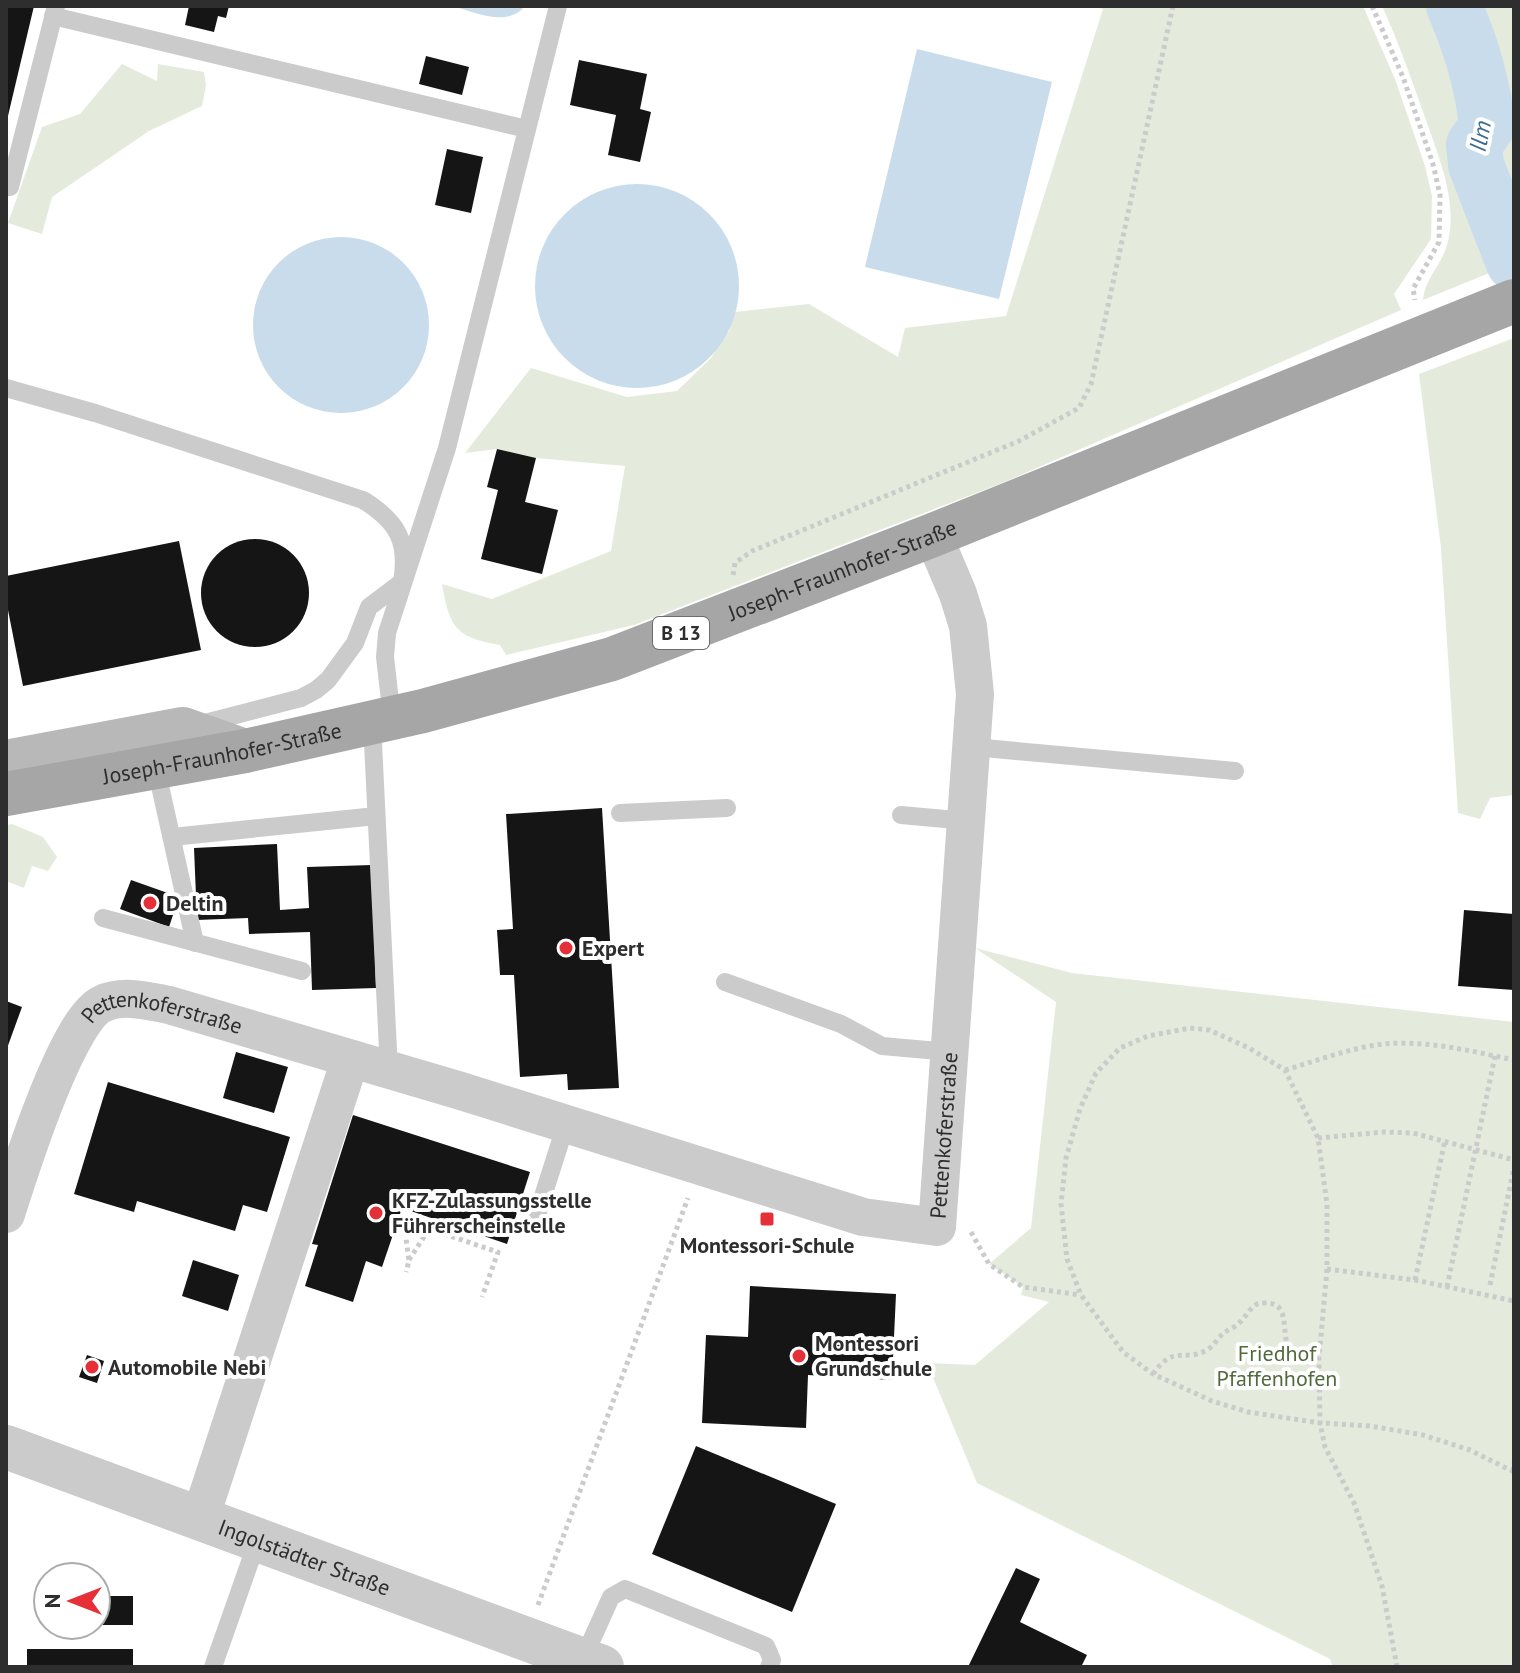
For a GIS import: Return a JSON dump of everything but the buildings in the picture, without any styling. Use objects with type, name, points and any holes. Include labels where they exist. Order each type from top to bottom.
[{"type":"main road","name":"Joseph-Fraunhofer-Straße","points":[[6,794],[245,751],[382,720],[612,659],[933,535],[1514,301]]},
{"type":"main road","points":[[6,762],[183,729],[245,751]]},
{"type":"street","name":"Pettenkoferstraße","points":[[6,1214],[13,1169],[78,1029],[89,1012],[103,1003],[136,999],[169,1005],[566,1124],[863,1217],[937,1227],[975,694],[968,626],[933,535]]},
{"type":"street","points":[[200,1519],[350,1060]]},
{"type":"street","name":"Ingolstädter Straße","points":[[6,1447],[591,1664]]},
{"type":"lane","points":[[389,1071],[376,816],[387,633],[447,448],[558,6]]},
{"type":"lane","points":[[6,187],[10,187],[54,11],[527,129]]},
{"type":"lane","points":[[6,388],[95,413],[363,500],[383,512],[398,530],[404,552],[402,582],[369,607],[355,643],[328,680],[316,690],[301,698],[183,729],[68,785]]},
{"type":"lane","points":[[973,747],[1235,771]]},
{"type":"lane","points":[[156,768],[195,943]]},
{"type":"lane","points":[[620,813],[727,808]]},
{"type":"lane","points":[[901,815],[967,821]]},
{"type":"lane","points":[[172,837],[376,816]]},
{"type":"lane","points":[[103,918],[302,971]]},
{"type":"lane","points":[[725,982],[841,1024],[882,1046],[950,1052]]},
{"type":"lane","points":[[537,1215],[566,1124]]},
{"type":"lane","points":[[213,1667],[258,1539]]},
{"type":"lane","points":[[591,1664],[611,1597],[625,1589],[766,1646],[772,1660],[769,1667]]},
{"type":"path","points":[[739,611],[732,574],[735,563],[743,556],[1019,441],[1079,408],[1091,384],[1173,6]]},
{"type":"path","points":[[1372,6],[1403,77],[1433,164],[1440,195],[1439,242],[1413,289],[1444,328]]},
{"type":"path","points":[[1397,1667],[1382,1586],[1354,1503],[1325,1447],[1320,1423],[1319,1358],[1327,1269],[1327,1204],[1318,1138],[1285,1070],[1249,1048],[1209,1030],[1190,1028],[1148,1036],[1120,1048],[1096,1073],[1080,1109],[1066,1158],[1061,1204],[1067,1259],[1081,1295],[1123,1352],[1153,1374],[1212,1401],[1248,1412],[1320,1423],[1370,1426],[1423,1435],[1470,1450],[1513,1472],[1514,1462]]},
{"type":"path","points":[[1285,1070],[1381,1044],[1452,1047],[1514,1060]]},
{"type":"path","points":[[1447,1287],[1495,1056]]},
{"type":"path","points":[[1318,1138],[1384,1132],[1413,1133],[1514,1160]]},
{"type":"path","points":[[1415,1280],[1445,1140]]},
{"type":"path","points":[[535,1616],[699,1167]]},
{"type":"path","points":[[1490,1285],[1514,1167]]},
{"type":"path","points":[[402,1208],[409,1261]]},
{"type":"path","points":[[405,1234],[429,1229],[498,1252],[482,1297]]},
{"type":"path","points":[[406,1272],[409,1261],[429,1229]]},
{"type":"path","points":[[970,1232],[989,1264],[1023,1287],[1081,1295]]},
{"type":"path","points":[[1327,1269],[1415,1280],[1514,1301]]},
{"type":"path","points":[[1153,1374],[1167,1358],[1206,1350],[1221,1335],[1243,1321],[1255,1304],[1260,1303],[1273,1304],[1281,1310],[1287,1344],[1292,1353],[1319,1358]]},
{"type":"green space","points":[[1093,6],[1363,6],[1395,79],[1432,196],[1431,239],[1394,294],[1401,310],[1007,481],[634,625],[506,655],[500,645],[473,638],[457,628],[448,611],[442,584],[492,599],[611,551],[625,466],[536,458],[497,449],[465,453],[531,368],[627,397],[677,391],[711,358],[729,331],[735,312],[809,304],[898,357],[905,328],[1006,316],[1103,9]]},
{"type":"green space","points":[[1382,6],[1514,6],[1514,263],[1423,300],[1447,245],[1451,214],[1449,197],[1436,150]]},
{"type":"green space","points":[[122,64],[157,81],[158,64],[204,72],[206,85],[202,106],[149,131],[52,197],[42,234],[8,223],[42,127],[80,114]]},
{"type":"green space","points":[[1514,338],[1514,795],[1490,798],[1480,819],[1458,813],[1441,548],[1419,374]]},
{"type":"green space","points":[[12,824],[43,837],[57,857],[48,871],[32,866],[24,888],[6,881],[6,825]]},
{"type":"green space","name":"Friedhof Pfaffenhofen","points":[[975,948],[1072,973],[1514,1022],[1514,1667],[1333,1667],[1330,1659],[977,1483],[927,1363],[975,1365],[1049,1302],[1021,1295],[1023,1287],[989,1264],[1031,1228],[1056,1002]]},
{"type":"water","points":[[452,6],[525,6],[518,13],[500,17]]},
{"type":"water","points":[[917,49],[1052,82],[999,299],[865,267]]},
{"type":"water","points":[[637,184],[676,192],[694,201],[709,214],[722,229],[731,247],[739,286],[731,325],[722,343],[709,358],[694,371],[676,380],[637,388],[598,380],[580,371],[565,358],[552,343],[543,325],[535,286],[543,247],[552,229],[565,214],[580,201],[598,192]]},
{"type":"water","points":[[341,237],[375,243],[403,263],[423,291],[429,325],[423,359],[403,387],[375,407],[341,413],[307,407],[279,387],[259,359],[253,325],[259,291],[279,263],[307,243]]},
{"type":"waterway","name":"Ilm","points":[[1454,6],[1466,35],[1483,95],[1487,126],[1474,145],[1476,165],[1514,263]]},
{"type":"place","name":"Deltin","points":[[150,903]]},
{"type":"place","name":"Expert","points":[[566,948]]},
{"type":"place","name":"KFZ-Zulassungsstelle Führerscheinstelle","points":[[376,1213]]},
{"type":"place","name":"Montessori-Schule","points":[[767,1219]]},
{"type":"place","name":"Montessori Grundschule","points":[[799,1356]]},
{"type":"place","name":"Automobile Nebi","points":[[92,1367]]}]
